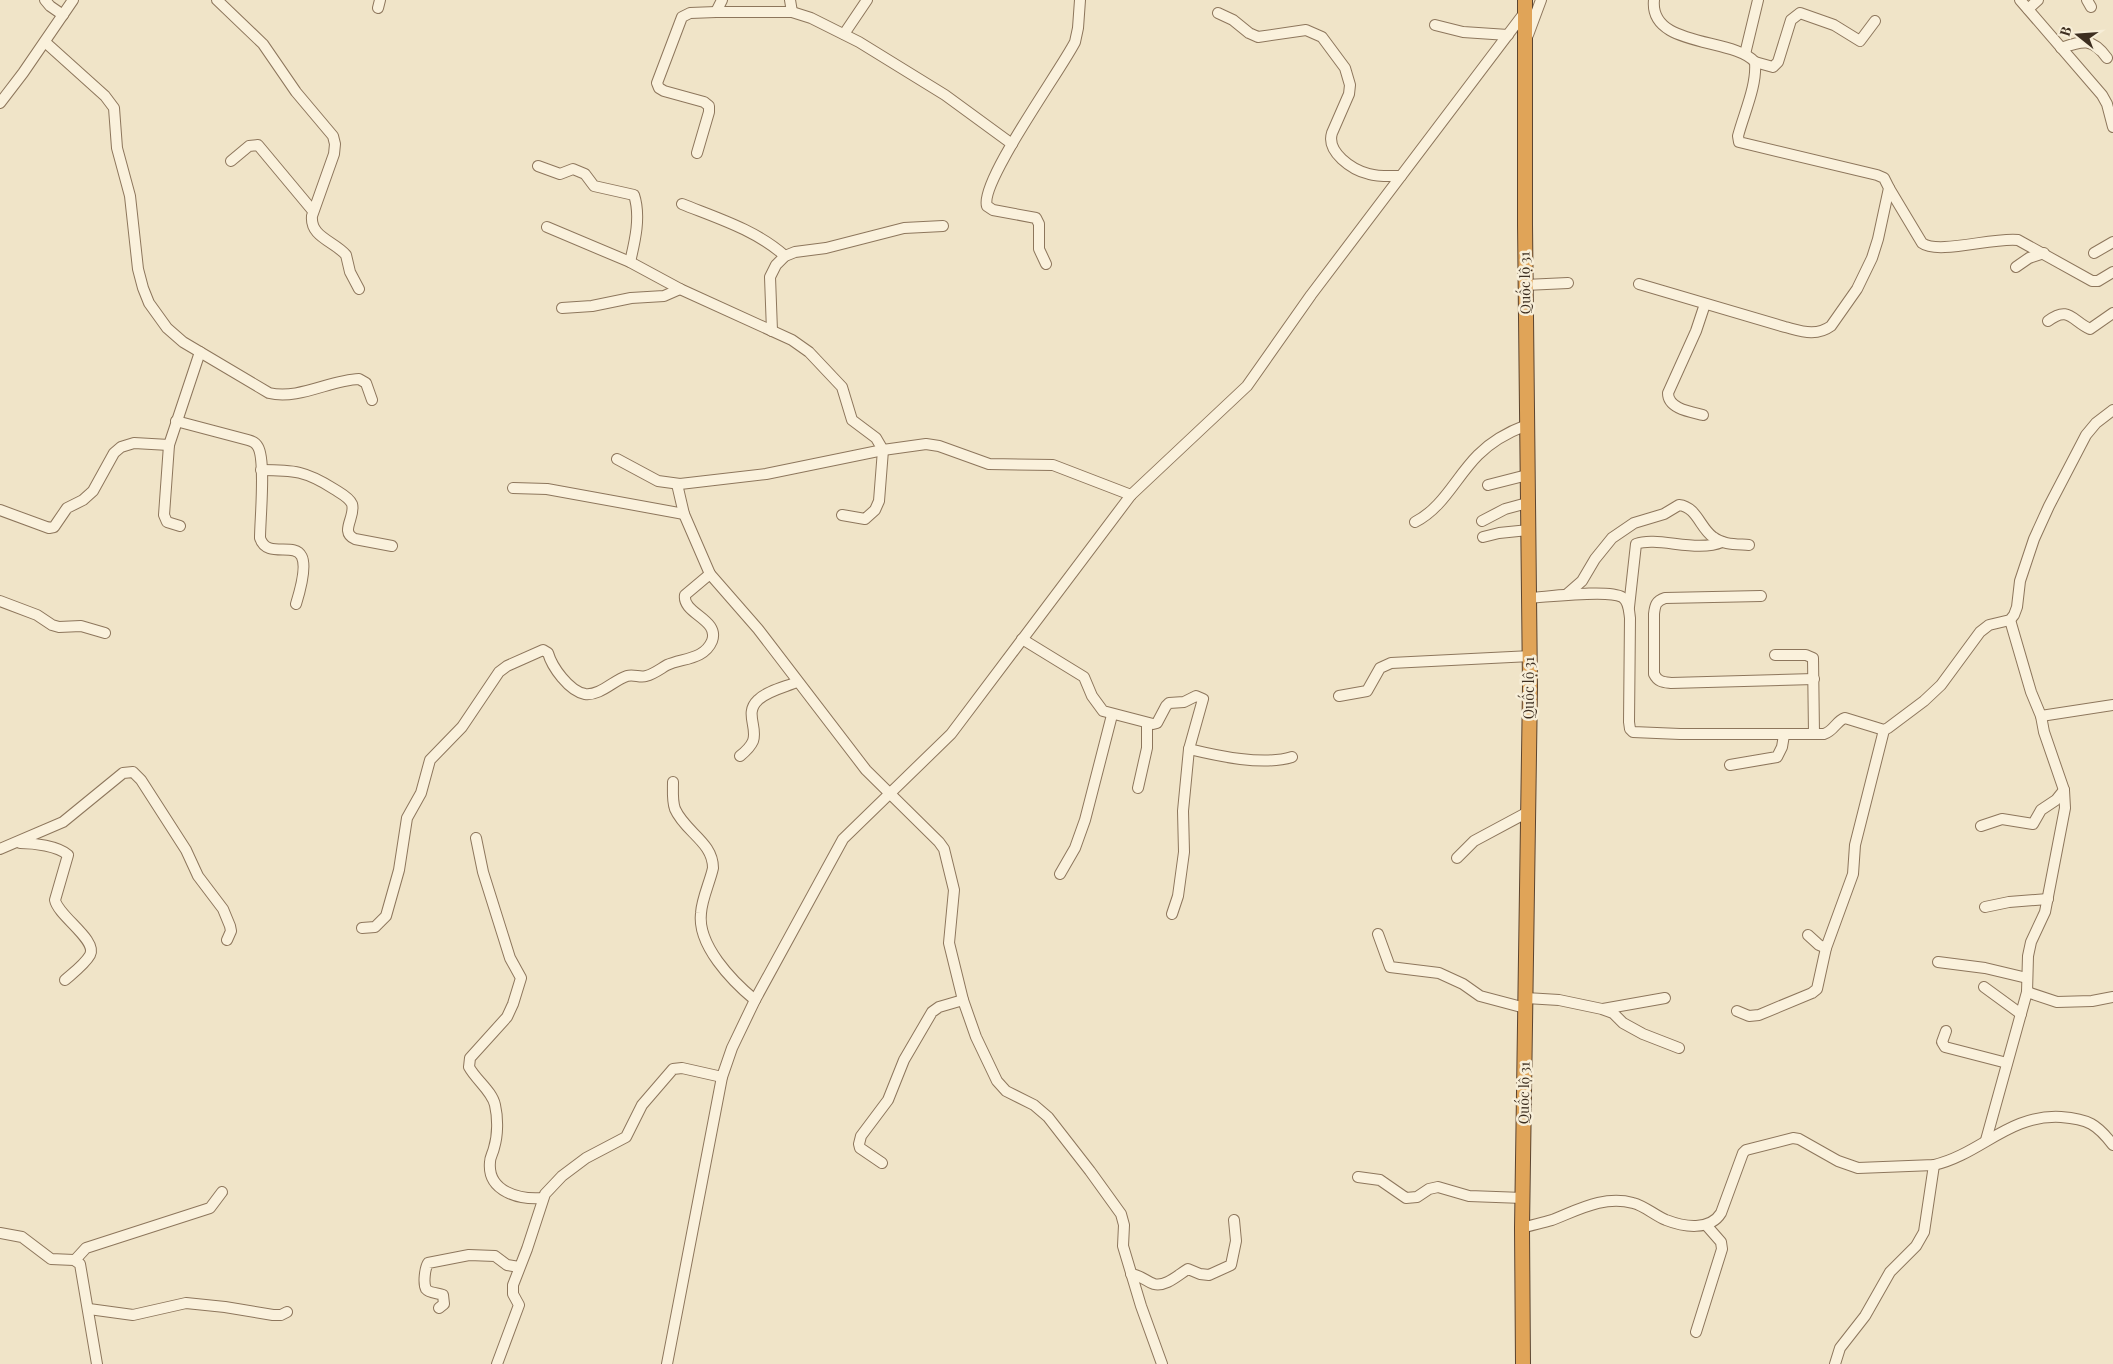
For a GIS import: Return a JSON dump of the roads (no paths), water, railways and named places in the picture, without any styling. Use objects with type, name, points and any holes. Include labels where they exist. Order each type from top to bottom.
[{"type":"highway","name":"Quốc lộ 31","points":[[1523,1364],[1523,1004],[1528,812],[1529,656],[1525,284],[1526,3]]},
{"type":"street","points":[[45,0],[63,15]]},
{"type":"street","points":[[0,103],[73,0]]},
{"type":"street","points":[[217,0],[263,44],[296,92],[333,136],[335,144],[334,154],[313,212],[312,220],[315,231],[346,255],[350,272],[358,289]]},
{"type":"street","points":[[716,12],[722,0]]},
{"type":"street","points":[[790,0],[792,12]]},
{"type":"street","points":[[844,34],[867,0]]},
{"type":"street","points":[[1046,264],[1039,249],[1039,224],[1036,218],[993,210],[986,204],[996,173],[1075,42],[1080,0]]},
{"type":"street","points":[[1525,43],[1541,0]]},
{"type":"street","points":[[1654,0],[1654,12],[1657,19],[1665,26],[1691,39],[1744,54],[1755,62],[1773,67],[1778,62],[1791,20],[1800,13],[1834,24],[1860,41],[1875,21]]},
{"type":"street","points":[[1744,54],[1758,0]]},
{"type":"street","points":[[2020,0],[2110,103],[2113,127]]},
{"type":"street","points":[[2028,9],[2038,0]]},
{"type":"street","points":[[667,1364],[722,1077],[732,1048],[754,1000],[840,844],[951,734],[1131,496],[1247,386],[1311,295],[1508,35],[1526,3]]},
{"type":"street","points":[[696,153],[710,112],[709,106],[704,102],[661,90],[657,83],[682,17],[690,13],[716,12],[792,12],[811,18],[844,34],[945,95],[1012,144]]},
{"type":"street","points":[[1218,13],[1228,17],[1249,33],[1258,37],[1306,30],[1322,38],[1345,68],[1350,86],[1349,94],[1330,139],[1332,147],[1353,168],[1371,175],[1401,176]]},
{"type":"street","points":[[1435,25],[1462,32],[1508,35]]},
{"type":"street","points":[[45,42],[112,104],[116,119],[118,148],[130,196],[138,269],[149,302],[167,328],[183,342],[268,393],[296,393],[359,379],[366,384],[372,400]]},
{"type":"street","points":[[2061,48],[2086,42],[2094,44],[2107,58]]},
{"type":"street","points":[[1755,62],[1756,70],[1738,136],[1739,142],[1884,178],[1922,243],[1927,247],[1940,248],[2006,238],[2018,240],[2092,281],[2098,281],[2113,272]]},
{"type":"street","points":[[231,160],[249,146],[258,145],[313,212]]},
{"type":"street","points":[[538,166],[560,174],[573,169],[585,174],[594,186],[634,195],[637,211],[636,240],[630,262]]},
{"type":"street","points":[[1639,284],[1809,333],[1825,330],[1858,288],[1872,258],[1889,188]]},
{"type":"street","points":[[682,204],[754,234],[768,242],[784,256]]},
{"type":"street","points":[[772,331],[770,277],[776,265],[784,256],[795,252],[826,248],[904,228],[943,226]]},
{"type":"street","points":[[547,227],[630,262],[680,289],[804,347],[836,379],[845,393],[852,420],[876,438],[883,450],[882,488],[880,501],[875,510],[865,519],[842,515]]},
{"type":"street","points":[[2094,253],[2113,242]]},
{"type":"street","points":[[2016,267],[2029,258],[2044,253]]},
{"type":"street","points":[[1525,284],[1568,283]]},
{"type":"street","points":[[562,308],[592,306],[631,298],[664,296],[680,289]]},
{"type":"street","points":[[1704,415],[1672,404],[1668,400],[1668,393],[1696,331],[1705,304]]},
{"type":"street","points":[[2048,321],[2061,314],[2068,314],[2090,329],[2113,313]]},
{"type":"street","points":[[180,526],[168,522],[164,515],[169,444],[200,352]]},
{"type":"street","points":[[1986,1140],[2027,992],[2031,942],[2037,933],[2048,899],[2063,823],[2065,797],[2010,620],[2017,607],[2020,581],[2034,539],[2049,506],[2086,435],[2096,423],[2113,410]]},
{"type":"street","points":[[176,421],[252,441],[258,448],[261,470],[261,541],[268,548],[298,552],[305,562],[303,582],[296,604]]},
{"type":"street","points":[[1415,522],[1435,508],[1486,447],[1509,432],[1527,425]]},
{"type":"street","points":[[0,510],[48,528],[54,527],[68,508],[93,491],[114,453],[121,447],[134,443],[169,444]]},
{"type":"street","points":[[617,459],[651,478],[670,484],[677,484],[766,474],[883,450],[933,445],[989,464],[1053,465],[1131,496]]},
{"type":"street","points":[[261,470],[300,472],[319,479],[346,497],[351,503],[352,512],[348,531],[350,536],[355,539],[392,546]]},
{"type":"street","points":[[1488,485],[1527,475]]},
{"type":"street","points":[[677,484],[684,514],[710,574],[758,629],[866,770],[890,795],[933,834],[944,849],[954,890],[949,943],[963,1000],[976,1037],[997,1081],[1006,1091],[1034,1105],[1048,1116],[1121,1214],[1124,1225],[1123,1246],[1162,1364]]},
{"type":"street","points":[[513,488],[547,489],[684,514]]},
{"type":"street","points":[[1482,521],[1505,509],[1528,503]]},
{"type":"street","points":[[1566,596],[1582,581],[1595,559],[1612,538],[1634,523],[1664,514],[1679,505],[1690,508],[1710,535],[1722,542]]},
{"type":"street","points":[[1484,537],[1499,533],[1528,530]]},
{"type":"street","points":[[1749,545],[1722,542],[1702,546],[1636,544],[1629,608],[1630,729],[1633,732],[1814,734],[1830,732],[1845,718],[1884,730]]},
{"type":"street","points":[[362,928],[376,927],[386,916],[399,870],[407,818],[424,786],[430,760],[462,727],[499,672],[507,666],[543,650],[548,653],[552,665],[558,673],[578,691],[590,694],[628,676],[649,675],[667,665],[694,657],[710,646],[713,633],[710,626],[686,602],[684,595],[710,574]]},
{"type":"street","points":[[1528,598],[1608,594],[1621,596],[1629,608]]},
{"type":"street","points":[[1761,596],[1665,598],[1658,600],[1655,605],[1654,614],[1654,674],[1657,679],[1661,682],[1671,683],[1814,679]]},
{"type":"street","points":[[0,602],[37,615],[52,625],[59,627],[81,626],[105,633]]},
{"type":"street","points":[[1737,1011],[1749,1016],[1759,1015],[1812,994],[1817,989],[1826,948],[1854,874],[1855,845],[1884,730],[1904,717],[1941,685],[1980,632],[1989,625],[2010,620]]},
{"type":"street","points":[[1022,639],[1084,678],[1092,696],[1104,711],[1112,715],[1147,724],[1157,723],[1169,703],[1184,702],[1196,696],[1202,697],[1189,749],[1183,811],[1184,852],[1178,896],[1172,914]]},
{"type":"street","points":[[1775,655],[1810,656],[1813,658],[1814,734]]},
{"type":"street","points":[[1339,696],[1367,691],[1380,668],[1391,663],[1529,656]]},
{"type":"street","points":[[740,756],[748,749],[754,737],[751,716],[756,702],[762,697],[797,682]]},
{"type":"street","points":[[2041,716],[2113,705]]},
{"type":"street","points":[[1060,874],[1074,848],[1085,820],[1112,715]]},
{"type":"street","points":[[1138,788],[1147,748],[1147,724]]},
{"type":"street","points":[[1730,765],[1777,757],[1782,747],[1784,735]]},
{"type":"street","points":[[1189,749],[1212,755],[1243,758],[1282,760],[1292,757]]},
{"type":"street","points":[[0,849],[73,816],[123,774],[129,772],[136,774],[186,850],[198,876],[223,909],[231,931],[227,940]]},
{"type":"street","points":[[673,782],[675,808],[683,822],[710,850],[713,861],[712,876],[701,908],[702,928],[720,966],[735,984],[754,1000]]},
{"type":"street","points":[[1981,826],[2002,819],[2033,824],[2041,810],[2056,800],[2064,790]]},
{"type":"street","points":[[1457,858],[1474,841],[1528,812]]},
{"type":"street","points":[[476,838],[484,872],[510,958],[521,978],[514,1004],[507,1017],[470,1058],[469,1067],[495,1104],[496,1139],[490,1163],[494,1182],[505,1192],[516,1196],[529,1199],[543,1198]]},
{"type":"street","points":[[16,843],[41,845],[62,851],[68,855],[55,900],[57,907],[79,930],[91,945],[92,950],[90,956],[65,980]]},
{"type":"street","points":[[1985,907],[2009,902],[2048,899]]},
{"type":"street","points":[[1378,934],[1390,967],[1439,973],[1463,984],[1480,996],[1523,1004],[1559,1000],[1602,1009],[1613,1013],[1623,1023],[1643,1034],[1679,1048]]},
{"type":"street","points":[[1808,936],[1826,948]]},
{"type":"street","points":[[1938,962],[1985,968],[2027,978]]},
{"type":"street","points":[[1984,987],[2021,1014]]},
{"type":"street","points":[[2027,992],[2058,1002],[2092,1001],[2113,997]]},
{"type":"street","points":[[1602,1009],[1665,998]]},
{"type":"street","points":[[882,1163],[860,1148],[861,1136],[888,1100],[904,1060],[932,1012],[939,1007],[963,1000]]},
{"type":"street","points":[[1946,1031],[1942,1042],[1945,1047],[2007,1063]]},
{"type":"street","points":[[497,1364],[519,1305],[512,1290],[543,1198],[562,1176],[586,1158],[626,1137],[642,1105],[673,1069],[682,1068],[722,1077]]},
{"type":"street","points":[[1522,1228],[1591,1205],[1615,1200],[1642,1206],[1673,1222],[1690,1226],[1707,1226],[1717,1219],[1721,1213],[1743,1153],[1788,1139],[1799,1139],[1838,1160],[1858,1168],[1934,1165],[1970,1151],[1986,1140],[2021,1122],[2054,1117],[2072,1118],[2094,1125],[2101,1129],[2113,1144]]},
{"type":"street","points":[[1835,1364],[1840,1348],[1865,1316],[1890,1272],[1916,1246],[1924,1232],[1934,1165]]},
{"type":"street","points":[[1358,1177],[1380,1180],[1406,1198],[1417,1196],[1429,1188],[1438,1187],[1469,1196],[1523,1198]]},
{"type":"street","points":[[76,1260],[86,1248],[210,1208],[222,1192]]},
{"type":"street","points":[[1131,1274],[1140,1275],[1150,1282],[1159,1284],[1173,1279],[1188,1269],[1200,1274],[1209,1275],[1229,1266],[1233,1260],[1236,1241],[1234,1220]]},
{"type":"street","points":[[1696,1332],[1722,1250],[1721,1242],[1707,1226]]},
{"type":"street","points":[[2,1236],[22,1237],[51,1259],[76,1260],[80,1264],[97,1364]]},
{"type":"street","points":[[438,1308],[444,1304],[442,1295],[428,1291],[426,1287],[426,1267],[428,1263],[469,1255],[495,1256],[507,1265],[519,1267]]},
{"type":"street","points":[[89,1309],[137,1314],[186,1303],[273,1315],[287,1312]]}]
